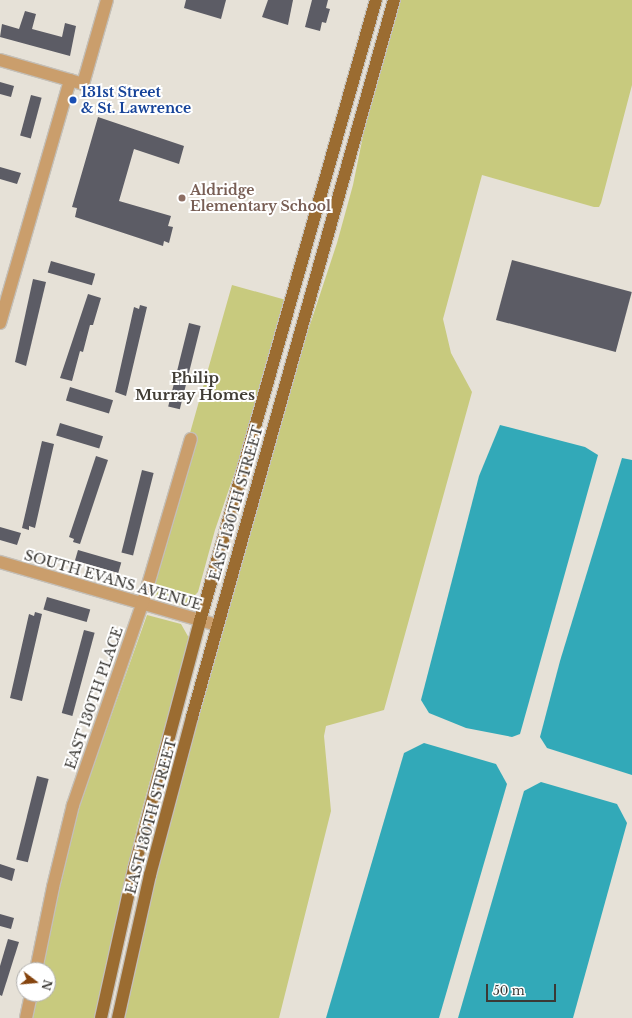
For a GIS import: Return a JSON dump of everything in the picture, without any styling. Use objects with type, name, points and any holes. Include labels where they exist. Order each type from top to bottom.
[{"type":"main road","name":"EAST 130TH STREET","points":[[101,1018],[134,869],[200,621],[376,0]]},
{"type":"main road","name":"EAST 130TH STREET","points":[[118,1018],[150,875],[217,625],[394,0]]},
{"type":"street","points":[[0,60],[84,84],[107,0]]},
{"type":"street","points":[[0,323],[70,80]]},
{"type":"street","name":"EAST 130TH PLACE","points":[[38,962],[52,887],[73,805],[142,605],[191,440]]},
{"type":"street","name":"SOUTH EVANS AVENUE","points":[[0,562],[142,605],[217,625]]},
{"type":"street","points":[[26,1018],[29,1002]]},
{"type":"green space","points":[[401,0],[632,0],[632,85],[601,203],[599,207],[594,207],[482,175],[443,319],[451,353],[472,392],[384,710],[326,726],[324,736],[331,811],[279,1018],[125,1018],[162,851],[303,346],[337,243],[353,185],[364,131]]},
{"type":"green space","points":[[232,285],[286,300],[251,425],[215,530],[198,592],[188,602],[181,605],[155,596],[153,586],[197,436],[190,433]]},
{"type":"green space","points":[[147,615],[181,624],[189,638],[137,828],[95,1018],[30,1018],[34,1002],[56,1002],[56,962],[43,962],[73,823]]},
{"type":"water","points":[[500,425],[585,447],[598,455],[520,734],[512,737],[466,728],[429,713],[421,700],[479,476]]},
{"type":"water","points":[[622,458],[632,460],[632,775],[547,748],[540,737],[560,661]]},
{"type":"water","points":[[424,743],[496,764],[507,784],[439,1018],[326,1018],[404,753]]},
{"type":"water","points":[[541,782],[617,804],[627,823],[573,1018],[458,1018],[524,791]]},
{"type":"building","points":[[186,0],[226,0],[221,19],[184,8]]},
{"type":"building","points":[[268,0],[293,0],[288,25],[262,17]]},
{"type":"building","points":[[312,0],[328,0],[326,8],[330,9],[326,23],[322,22],[320,31],[305,27]]},
{"type":"building","points":[[25,11],[36,14],[32,29],[62,37],[65,23],[76,26],[70,56],[0,37],[2,24],[19,29]]},
{"type":"building","points":[[0,82],[14,86],[11,97],[0,94]]},
{"type":"building","points":[[31,95],[42,98],[31,138],[20,136]]},
{"type":"building","points":[[98,117],[184,146],[179,164],[134,149],[119,201],[171,216],[168,226],[173,227],[169,243],[164,241],[163,246],[75,217],[77,208],[72,207]]},
{"type":"building","points":[[0,167],[21,173],[17,184],[0,179]]},
{"type":"building","points":[[512,260],[632,292],[616,352],[496,320]]},
{"type":"building","points":[[51,261],[95,274],[92,285],[48,273]]},
{"type":"building","points":[[33,279],[46,282],[26,366],[15,362]]},
{"type":"building","points":[[88,294],[101,298],[93,325],[90,325],[83,352],[80,351],[72,381],[60,378]]},
{"type":"building","points":[[140,305],[147,307],[126,396],[115,392],[134,307],[139,309]]},
{"type":"building","points":[[189,323],[201,326],[180,409],[168,406]]},
{"type":"building","points":[[70,387],[113,400],[109,414],[66,400]]},
{"type":"building","points":[[60,423],[103,436],[99,449],[56,435]]},
{"type":"building","points":[[42,441],[54,444],[35,528],[29,526],[29,530],[22,528]]},
{"type":"building","points":[[96,456],[108,460],[80,544],[73,542],[74,539],[69,537]]},
{"type":"building","points":[[142,470],[154,473],[133,555],[121,552]]},
{"type":"building","points":[[0,527],[21,533],[17,545],[0,540]]},
{"type":"building","points":[[78,550],[121,562],[118,573],[75,561]]},
{"type":"building","points":[[47,597],[90,609],[87,622],[43,609]]},
{"type":"building","points":[[35,612],[42,614],[22,701],[10,698],[29,614],[34,616]]},
{"type":"building","points":[[84,630],[95,633],[72,716],[62,713]]},
{"type":"building","points":[[37,776],[49,779],[28,862],[16,859]]},
{"type":"building","points":[[0,864],[15,869],[12,881],[0,877]]},
{"type":"building","points":[[0,914],[14,918],[11,929],[0,926]]},
{"type":"building","points":[[8,939],[19,942],[2,996],[0,995],[0,966]]},
{"type":"place","name":"131st Street & St. Lawrence","points":[[73,100]]},
{"type":"place","name":"Aldridge Elementary School","points":[[182,198]]},
{"type":"district","name":"Philip Murray Homes","points":[[195,386]]}]
